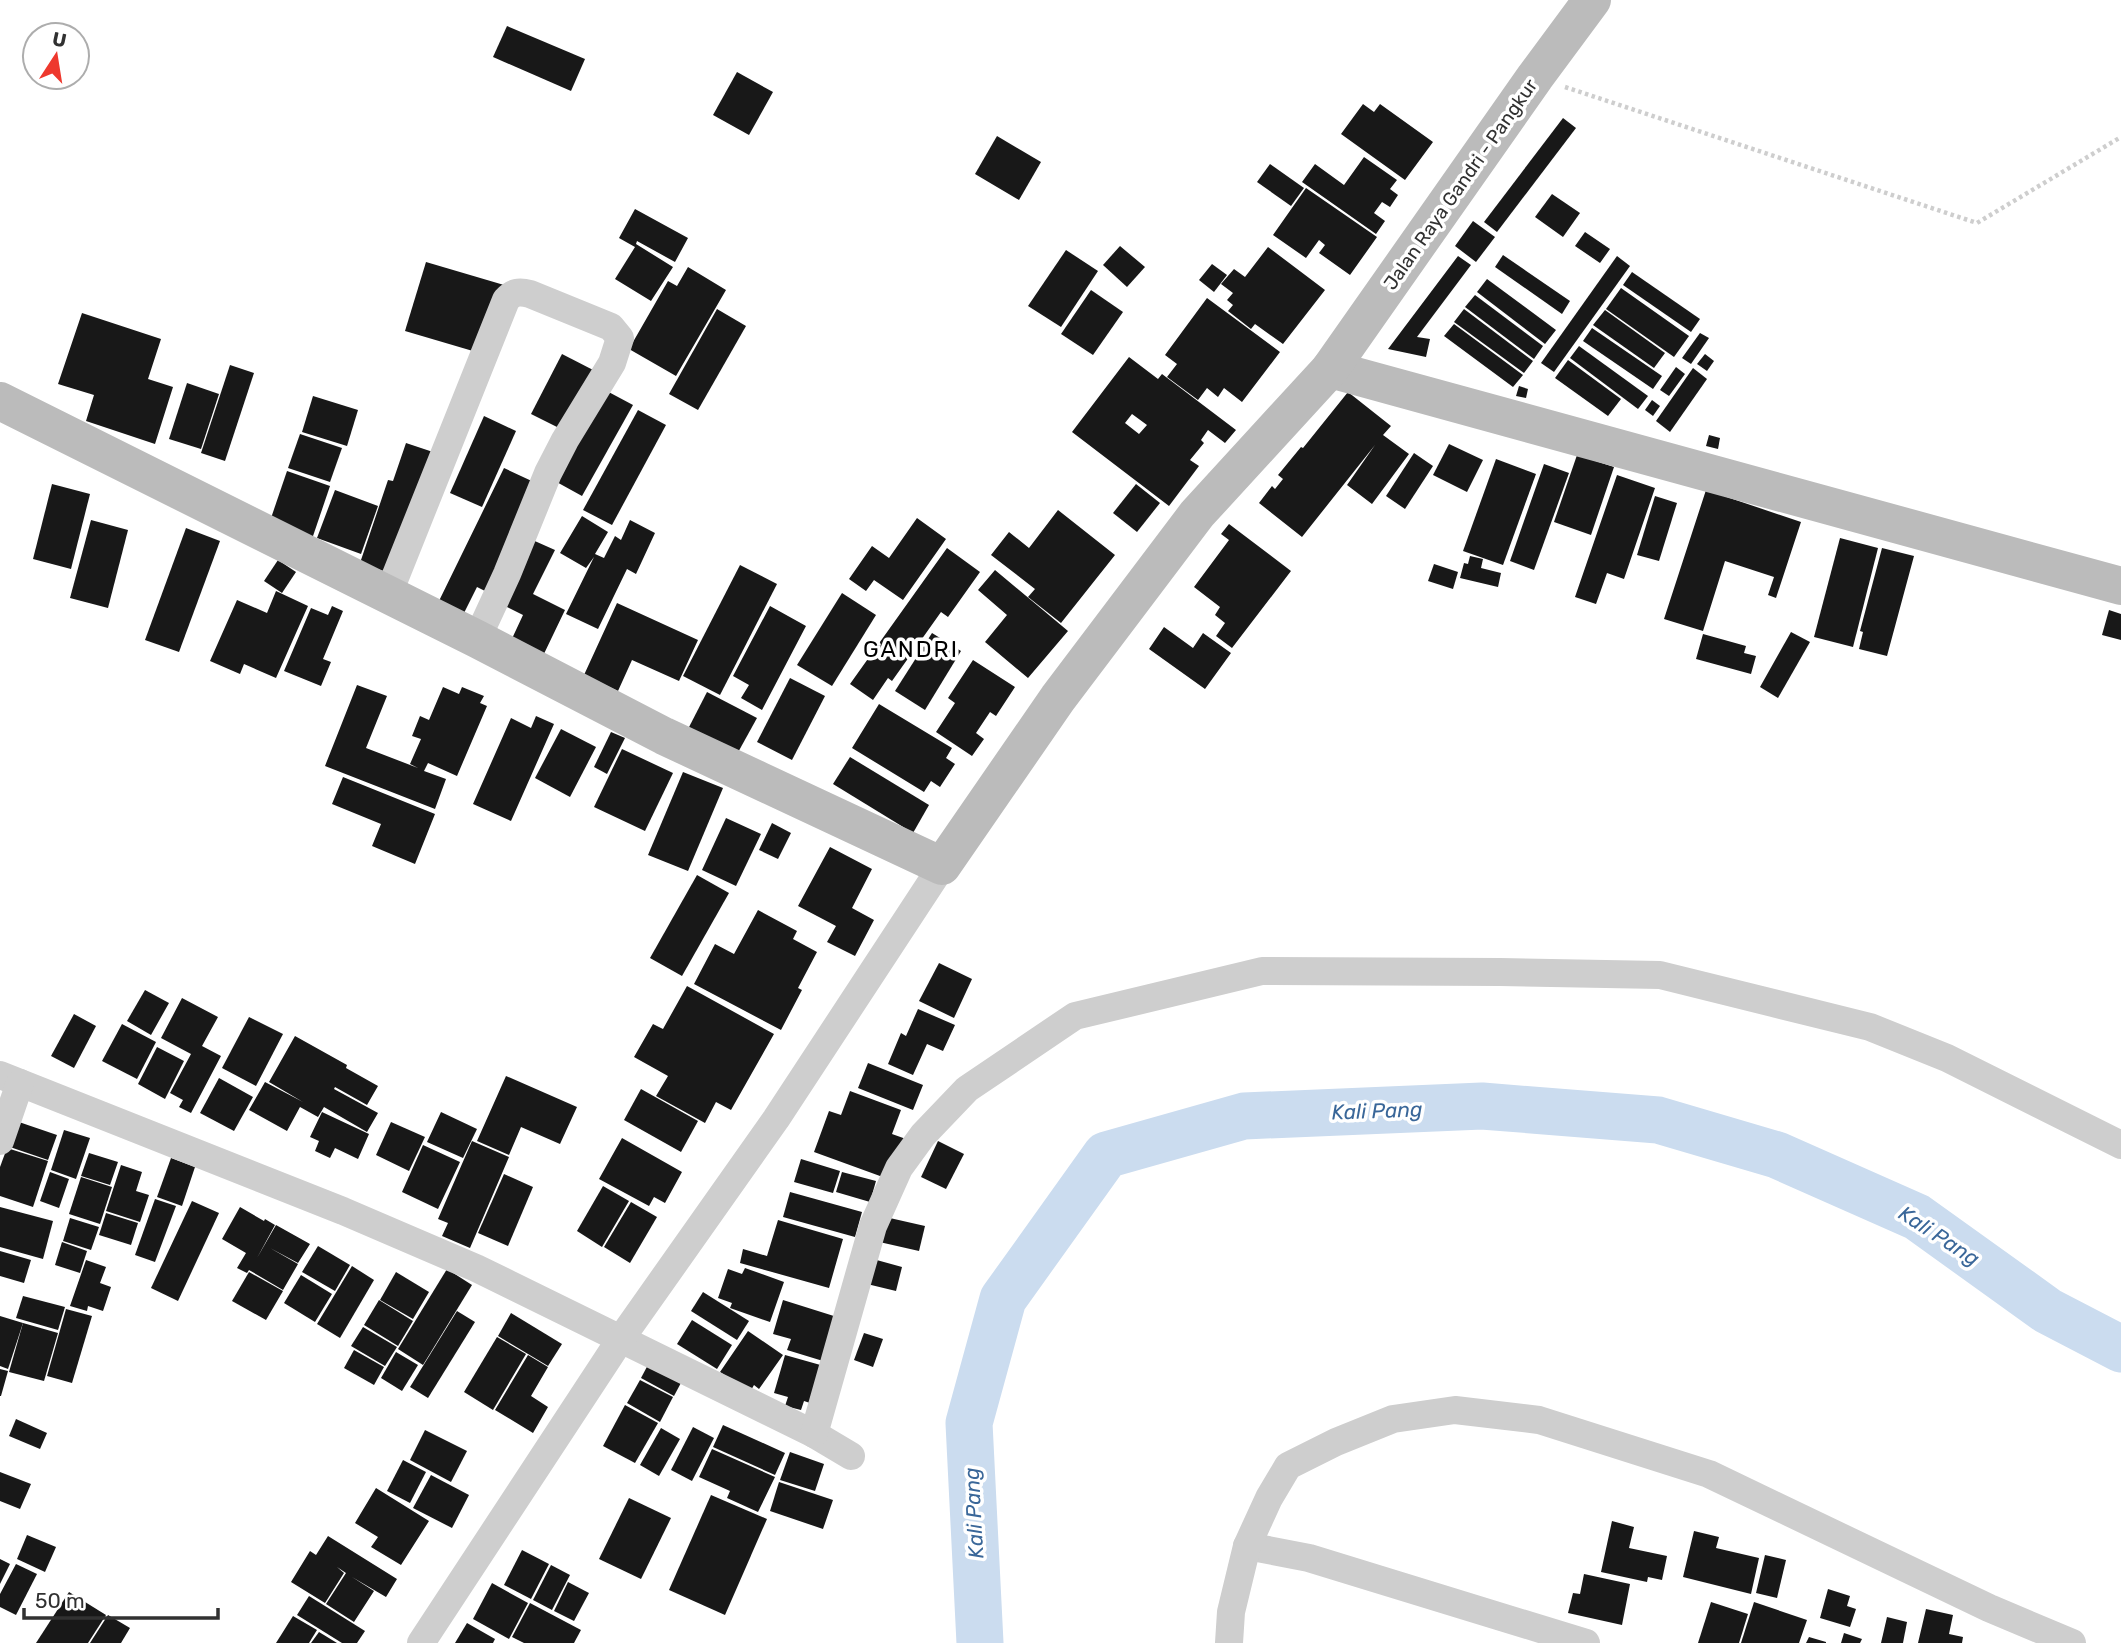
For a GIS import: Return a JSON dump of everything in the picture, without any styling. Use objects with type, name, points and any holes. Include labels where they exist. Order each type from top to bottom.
[{"type":"street","name":"Jalan Raya Gandri - Pangkur","points":[[942,866],[1058,698],[1197,514],[1330,369],[1592,0]]},
{"type":"street","points":[[388,595],[506,300],[511,294],[530,294],[611,327],[620,338],[612,363],[548,473],[477,639]]},
{"type":"street","points":[[1330,369],[2121,586]]},
{"type":"street","points":[[0,401],[477,639],[664,736],[942,866],[776,1119],[620,1340],[421,1643]]},
{"type":"street","points":[[814,1434],[873,1226],[899,1168],[923,1135],[967,1089],[1075,1016],[1262,971],[1660,975],[1870,1027],[1947,1058],[2121,1145]]},
{"type":"street","points":[[0,1141],[10,1079],[343,1211],[476,1268],[814,1434],[851,1456]]},
{"type":"street","points":[[1229,1643],[1231,1612],[1247,1546],[1269,1498],[1288,1466],[1336,1442],[1393,1419],[1455,1410],[1539,1420],[1709,1474],[1989,1608],[2072,1643]]},
{"type":"street","points":[[1247,1546],[1308,1558],[1586,1643]]},
{"type":"path","points":[[1535,77],[1977,223],[2121,137]]},
{"type":"building","points":[[507,26],[585,59],[571,91],[493,57]]},
{"type":"building","points":[[737,72],[773,92],[749,135],[713,115]]},
{"type":"building","points":[[1363,104],[1374,112],[1380,104],[1433,142],[1405,180],[1341,134]]},
{"type":"building","points":[[1563,118],[1576,128],[1497,232],[1484,222]]},
{"type":"building","points":[[997,136],[1041,162],[1019,200],[975,174]]},
{"type":"building","points":[[1364,157],[1397,180],[1390,189],[1398,195],[1390,207],[1382,202],[1374,213],[1385,221],[1376,234],[1302,182],[1315,164],[1344,185]]},
{"type":"building","points":[[1270,164],[1304,188],[1291,206],[1257,182]]},
{"type":"building","points":[[1306,188],[1377,237],[1350,275],[1319,253],[1325,245],[1319,240],[1306,258],[1273,235]]},
{"type":"building","points":[[1552,194],[1580,213],[1563,237],[1535,217]]},
{"type":"building","points":[[635,209],[688,238],[675,262],[637,241],[636,244],[673,267],[651,301],[615,279],[635,247],[619,238]]},
{"type":"building","points":[[1473,221],[1495,237],[1476,262],[1455,246]]},
{"type":"building","points":[[1585,232],[1610,249],[1600,263],[1575,246]]},
{"type":"building","points":[[1120,246],[1145,267],[1127,287],[1103,265]]},
{"type":"building","points":[[1268,247],[1325,290],[1283,344],[1255,324],[1251,329],[1228,311],[1233,305],[1227,300],[1233,293],[1221,284],[1234,269],[1245,277]]},
{"type":"building","points":[[1066,250],[1098,271],[1061,327],[1028,306]]},
{"type":"building","points":[[1503,255],[1570,301],[1562,314],[1495,267]]},
{"type":"building","points":[[1458,256],[1471,265],[1417,337],[1430,339],[1426,357],[1388,349]]},
{"type":"building","points":[[1617,256],[1630,266],[1554,372],[1541,363]]},
{"type":"building","points":[[426,262],[504,285],[483,354],[405,331]]},
{"type":"building","points":[[1212,264],[1227,275],[1214,292],[1199,280]]},
{"type":"building","points":[[688,267],[726,290],[676,376],[629,349],[668,281],[677,286]]},
{"type":"building","points":[[1632,272],[1700,319],[1691,332],[1623,285]]},
{"type":"building","points":[[1487,279],[1556,330],[1545,344],[1477,292]]},
{"type":"building","points":[[1621,288],[1689,336],[1674,357],[1606,309]]},
{"type":"building","points":[[1091,290],[1123,312],[1093,355],[1061,334]]},
{"type":"building","points":[[1475,295],[1543,346],[1534,359],[1465,307]]},
{"type":"building","points":[[1207,298],[1280,352],[1242,402],[1224,388],[1218,397],[1207,388],[1198,400],[1167,377],[1177,364],[1165,355]]},
{"type":"building","points":[[717,309],[746,326],[698,410],[669,394]]},
{"type":"building","points":[[1464,309],[1533,361],[1524,373],[1454,322]]},
{"type":"building","points":[[1605,310],[1665,353],[1654,368],[1593,325]]},
{"type":"building","points":[[82,313],[161,339],[148,379],[173,387],[155,444],[86,421],[94,395],[58,384]]},
{"type":"building","points":[[1454,324],[1523,375],[1513,387],[1444,336]]},
{"type":"building","points":[[1592,328],[1662,376],[1653,389],[1583,341]]},
{"type":"building","points":[[1700,333],[1709,338],[1691,364],[1682,358]]},
{"type":"building","points":[[1579,346],[1648,396],[1638,409],[1570,358]]},
{"type":"building","points":[[562,354],[597,372],[565,431],[531,414]]},
{"type":"building","points":[[1705,354],[1714,361],[1707,371],[1697,364]]},
{"type":"building","points":[[1129,357],[1158,379],[1162,374],[1236,430],[1225,443],[1208,430],[1201,440],[1204,443],[1190,460],[1199,466],[1169,506],[1072,432]],"holes":[[[1132,414],[1147,425],[1139,434],[1125,423]]]},
{"type":"building","points":[[1568,360],[1621,399],[1608,416],[1555,378]]},
{"type":"building","points":[[230,365],[254,373],[225,461],[201,453]]},
{"type":"building","points":[[1676,367],[1685,374],[1669,396],[1660,390]]},
{"type":"building","points":[[1693,368],[1707,379],[1670,432],[1656,421]]},
{"type":"building","points":[[187,383],[219,394],[201,449],[169,439]]},
{"type":"building","points":[[1519,386],[1528,389],[1526,398],[1516,396]]},
{"type":"building","points":[[603,389],[633,405],[582,496],[553,480]]},
{"type":"building","points":[[1348,392],[1391,426],[1383,435],[1409,454],[1372,504],[1347,485],[1375,445],[1302,537],[1259,503],[1272,486],[1275,489],[1283,479],[1278,475]]},
{"type":"building","points":[[313,396],[358,410],[347,446],[302,432]]},
{"type":"building","points":[[1652,400],[1660,406],[1653,416],[1645,410]]},
{"type":"building","points":[[638,410],[666,425],[612,525],[583,510]]},
{"type":"building","points":[[484,416],[516,431],[482,507],[450,493]]},
{"type":"building","points":[[300,434],[342,448],[330,482],[288,468]]},
{"type":"building","points":[[1709,435],[1720,438],[1718,449],[1706,446]]},
{"type":"building","points":[[406,443],[433,452],[395,575],[360,563],[388,480],[393,481]]},
{"type":"building","points":[[1449,444],[1483,460],[1467,492],[1433,475]]},
{"type":"building","points":[[1414,453],[1433,466],[1405,509],[1386,496]]},
{"type":"building","points":[[1577,455],[1614,467],[1591,535],[1554,522]]},
{"type":"building","points":[[1496,459],[1536,474],[1503,565],[1463,551]]},
{"type":"building","points":[[1544,464],[1569,473],[1534,570],[1510,561]]},
{"type":"building","points":[[504,468],[536,483],[485,591],[477,587],[462,617],[437,605]]},
{"type":"building","points":[[287,471],[330,486],[312,539],[269,524]]},
{"type":"building","points":[[1617,475],[1655,488],[1624,579],[1607,573],[1596,604],[1575,597]]},
{"type":"building","points":[[52,484],[90,494],[71,569],[33,559]]},
{"type":"building","points":[[1136,484],[1160,503],[1137,532],[1113,513]]},
{"type":"building","points":[[335,490],[378,506],[361,554],[317,538]]},
{"type":"building","points":[[1706,490],[1801,522],[1776,598],[1768,595],[1774,577],[1725,561],[1703,631],[1664,619]]},
{"type":"building","points":[[1655,496],[1677,503],[1659,561],[1637,555]]},
{"type":"building","points":[[1058,510],[1115,555],[1061,623],[1028,597],[1035,589],[991,555],[1009,532],[1029,548]]},
{"type":"building","points":[[582,516],[608,532],[595,554],[604,558],[615,536],[621,540],[630,520],[655,533],[636,574],[627,569],[598,629],[566,614],[594,557],[586,568],[560,553]]},
{"type":"building","points":[[917,518],[946,539],[903,600],[874,580],[866,591],[849,579],[872,546],[889,558]]},
{"type":"building","points":[[91,520],[128,530],[108,608],[70,598]]},
{"type":"building","points":[[1229,524],[1291,571],[1232,648],[1216,636],[1225,623],[1215,615],[1220,607],[1194,587],[1229,540],[1221,534]]},
{"type":"building","points":[[186,528],[220,541],[179,652],[145,640]]},
{"type":"building","points":[[528,538],[555,550],[533,594],[565,610],[541,660],[509,645],[523,615],[497,602]]},
{"type":"building","points":[[1840,538],[1878,548],[1853,647],[1814,637]]},
{"type":"building","points":[[947,548],[980,572],[948,617],[941,612],[892,681],[888,678],[873,700],[850,684]]},
{"type":"building","points":[[1882,548],[1914,556],[1887,656],[1859,649],[1863,632],[1860,631]]},
{"type":"building","points":[[1470,556],[1483,559],[1481,568],[1501,573],[1498,587],[1460,578],[1464,563],[1468,564]]},
{"type":"building","points":[[278,560],[296,572],[282,593],[264,581]]},
{"type":"building","points":[[1434,564],[1458,572],[1453,589],[1428,581]]},
{"type":"building","points":[[740,565],[777,584],[720,695],[683,676]]},
{"type":"building","points":[[995,570],[1068,631],[1028,678],[985,642],[1007,615],[978,590]]},
{"type":"building","points":[[276,591],[308,606],[276,678],[244,664],[240,674],[210,661],[237,600],[267,613]]},
{"type":"building","points":[[842,593],[876,615],[832,686],[797,665]]},
{"type":"building","points":[[617,603],[698,640],[679,681],[632,660],[618,691],[584,675]]},
{"type":"building","points":[[332,606],[343,611],[323,659],[331,662],[321,686],[284,671],[311,608],[328,615]]},
{"type":"building","points":[[770,606],[806,626],[762,710],[741,698],[749,685],[733,676]]},
{"type":"building","points":[[2109,610],[2121,614],[2121,640],[2102,635]]},
{"type":"building","points":[[1164,627],[1193,648],[1203,633],[1231,653],[1205,689],[1149,649]]},
{"type":"building","points":[[1791,632],[1810,642],[1778,698],[1760,687]]},
{"type":"building","points":[[932,633],[961,651],[925,710],[895,691]]},
{"type":"building","points":[[1703,634],[1746,646],[1744,653],[1756,656],[1751,674],[1696,659]]},
{"type":"building","points":[[973,660],[1015,687],[996,716],[990,712],[976,733],[984,739],[972,756],[936,732],[955,703],[948,698]]},
{"type":"building","points":[[790,678],[825,696],[792,760],[757,742]]},
{"type":"building","points":[[357,685],[387,696],[366,748],[418,768],[410,764],[421,739],[412,736],[420,716],[429,720],[443,687],[459,694],[462,687],[484,696],[480,703],[487,706],[457,776],[428,763],[424,771],[446,779],[435,809],[325,766]]},
{"type":"building","points":[[707,692],[757,718],[736,756],[687,731]]},
{"type":"building","points":[[879,704],[952,748],[946,758],[955,764],[940,787],[931,781],[924,792],[852,748]]},
{"type":"building","points":[[536,716],[554,724],[511,821],[473,804],[511,718],[531,728]]},
{"type":"building","points":[[561,729],[596,747],[570,797],[535,778]]},
{"type":"building","points":[[611,732],[625,738],[607,774],[594,767]]},
{"type":"building","points":[[622,749],[673,773],[645,831],[594,807]]},
{"type":"building","points":[[850,757],[929,805],[913,833],[833,784]]},
{"type":"building","points":[[683,772],[723,788],[688,871],[648,855]]},
{"type":"building","points":[[343,777],[435,814],[415,864],[372,846],[381,824],[332,804]]},
{"type":"building","points":[[726,818],[761,834],[736,886],[702,870]]},
{"type":"building","points":[[772,823],[791,833],[778,859],[759,850]]},
{"type":"building","points":[[830,847],[872,869],[852,908],[874,920],[855,956],[827,942],[836,926],[798,906]]},
{"type":"building","points":[[697,875],[729,893],[682,976],[650,958]]},
{"type":"building","points":[[758,910],[797,931],[793,939],[817,952],[798,988],[802,990],[781,1030],[694,984],[715,944],[734,954]]},
{"type":"building","points":[[939,963],[972,979],[954,1018],[919,1001]]},
{"type":"building","points":[[687,986],[774,1034],[731,1110],[716,1102],[705,1123],[656,1096],[668,1076],[634,1057],[653,1024],[663,1029]]},
{"type":"building","points":[[145,990],[169,1003],[151,1035],[127,1021]]},
{"type":"building","points":[[182,998],[218,1017],[202,1046],[221,1056],[191,1113],[179,1107],[183,1100],[170,1093],[191,1054],[161,1038]]},
{"type":"building","points":[[918,1009],[955,1025],[943,1051],[927,1044],[913,1075],[888,1064],[901,1033],[906,1036]]},
{"type":"building","points":[[74,1014],[96,1026],[74,1068],[51,1056]]},
{"type":"building","points":[[249,1017],[283,1034],[256,1086],[222,1068]]},
{"type":"building","points":[[122,1024],[156,1042],[137,1079],[102,1061]]},
{"type":"building","points":[[295,1036],[378,1086],[367,1105],[335,1087],[334,1089],[378,1113],[367,1132],[324,1107],[318,1117],[300,1107],[287,1131],[249,1110],[265,1082],[303,1102],[269,1082]]},
{"type":"building","points":[[157,1047],[184,1061],[165,1099],[138,1084]]},
{"type":"building","points":[[868,1063],[923,1085],[913,1110],[858,1088]]},
{"type":"building","points":[[506,1076],[577,1107],[560,1144],[521,1127],[509,1155],[477,1141]]},
{"type":"building","points":[[219,1078],[253,1097],[234,1131],[200,1113]]},
{"type":"building","points":[[641,1089],[698,1121],[681,1152],[624,1120]]},
{"type":"building","points":[[850,1091],[901,1110],[892,1134],[906,1139],[891,1180],[814,1152],[829,1111],[841,1115]]},
{"type":"building","points":[[322,1112],[369,1134],[358,1159],[335,1148],[330,1158],[315,1151],[319,1141],[310,1137]]},
{"type":"building","points":[[441,1112],[477,1129],[463,1158],[427,1142]]},
{"type":"building","points":[[16,1121],[57,1135],[48,1160],[7,1146]]},
{"type":"building","points":[[391,1122],[425,1137],[409,1171],[376,1155]]},
{"type":"building","points":[[64,1130],[90,1138],[76,1179],[51,1170]]},
{"type":"building","points":[[622,1138],[682,1172],[665,1203],[654,1197],[649,1206],[599,1179]]},
{"type":"building","points":[[472,1141],[509,1157],[470,1248],[442,1236],[448,1223],[438,1219]]},
{"type":"building","points":[[938,1141],[964,1154],[946,1189],[921,1177]]},
{"type":"building","points":[[423,1145],[460,1162],[438,1209],[402,1192]]},
{"type":"building","points":[[7,1148],[48,1161],[33,1207],[0,1196],[0,1167]]},
{"type":"building","points":[[89,1153],[118,1162],[110,1185],[81,1176]]},
{"type":"building","points":[[171,1158],[195,1167],[182,1206],[157,1197]]},
{"type":"building","points":[[801,1159],[840,1171],[833,1193],[794,1182]]},
{"type":"building","points":[[121,1165],[142,1172],[136,1191],[149,1195],[140,1222],[106,1211]]},
{"type":"building","points":[[50,1172],[69,1179],[59,1208],[40,1201]]},
{"type":"building","points":[[842,1172],[876,1181],[870,1202],[836,1192]]},
{"type":"building","points":[[504,1174],[533,1187],[508,1246],[478,1233]]},
{"type":"building","points":[[81,1177],[112,1187],[100,1224],[69,1214]]},
{"type":"building","points":[[603,1186],[629,1201],[602,1247],[577,1231]]},
{"type":"building","points":[[790,1192],[862,1212],[855,1237],[783,1217]]},
{"type":"building","points":[[155,1199],[176,1206],[155,1262],[135,1255]]},
{"type":"building","points":[[192,1201],[219,1213],[178,1301],[151,1288]]},
{"type":"building","points":[[631,1202],[657,1217],[630,1263],[604,1247]]},
{"type":"building","points":[[0,1207],[53,1221],[43,1259],[0,1247]]},
{"type":"building","points":[[240,1207],[275,1225],[257,1258],[276,1225],[310,1244],[298,1263],[270,1248],[298,1264],[283,1290],[249,1270],[247,1273],[237,1268],[246,1253],[222,1239]]},
{"type":"building","points":[[106,1213],[138,1223],[131,1245],[99,1235]]},
{"type":"building","points":[[881,1216],[925,1226],[919,1251],[875,1241]]},
{"type":"building","points":[[70,1218],[99,1227],[91,1250],[63,1241]]},
{"type":"building","points":[[778,1220],[843,1239],[829,1288],[740,1263],[743,1249],[767,1256]]},
{"type":"building","points":[[62,1242],[87,1251],[80,1273],[55,1265]]},
{"type":"building","points":[[318,1246],[350,1265],[335,1291],[302,1272]]},
{"type":"building","points":[[0,1251],[31,1260],[24,1283],[0,1276]]},
{"type":"building","points":[[873,1259],[902,1267],[896,1291],[867,1284]]},
{"type":"building","points":[[86,1260],[106,1267],[100,1283],[111,1287],[103,1311],[88,1306],[87,1311],[70,1306]]},
{"type":"building","points":[[352,1266],[374,1280],[340,1338],[317,1324]]},
{"type":"building","points":[[745,1268],[784,1282],[770,1322],[730,1308],[732,1303],[718,1298],[728,1269],[742,1274]]},
{"type":"building","points":[[447,1269],[472,1285],[423,1365],[398,1349]]},
{"type":"building","points":[[249,1272],[283,1291],[266,1320],[232,1301]]},
{"type":"building","points":[[396,1272],[429,1292],[413,1319],[380,1300]]},
{"type":"building","points":[[301,1275],[332,1294],[315,1322],[284,1303]]},
{"type":"building","points":[[703,1292],[749,1321],[737,1340],[691,1311]]},
{"type":"building","points":[[23,1296],[65,1307],[58,1330],[16,1318]]},
{"type":"building","points":[[379,1300],[413,1321],[398,1346],[364,1325]]},
{"type":"building","points":[[783,1300],[837,1317],[823,1361],[787,1350],[791,1339],[773,1334]]},
{"type":"building","points":[[66,1309],[92,1316],[72,1383],[47,1376]]},
{"type":"building","points":[[457,1311],[475,1322],[428,1398],[410,1387]]},
{"type":"building","points":[[511,1313],[562,1344],[548,1366],[498,1336]]},
{"type":"building","points":[[0,1316],[23,1323],[8,1369],[0,1366]]},
{"type":"building","points":[[692,1320],[732,1345],[717,1369],[677,1344]]},
{"type":"building","points":[[23,1323],[58,1333],[44,1381],[9,1372]]},
{"type":"building","points":[[363,1327],[397,1347],[385,1366],[351,1346]]},
{"type":"building","points":[[748,1331],[783,1355],[759,1389],[754,1385],[750,1392],[720,1372]]},
{"type":"building","points":[[864,1333],[883,1339],[873,1367],[854,1360]]},
{"type":"building","points":[[497,1337],[526,1354],[493,1410],[464,1392]]},
{"type":"building","points":[[354,1350],[384,1367],[374,1385],[344,1368]]},
{"type":"building","points":[[396,1352],[418,1365],[402,1391],[381,1378]]},
{"type":"building","points":[[528,1355],[548,1367],[531,1396],[548,1407],[533,1433],[495,1410]]},
{"type":"building","points":[[785,1355],[824,1366],[813,1404],[804,1401],[801,1410],[785,1406],[788,1397],[774,1393]]},
{"type":"building","points":[[650,1361],[683,1379],[674,1396],[641,1378]]},
{"type":"building","points":[[0,1369],[8,1371],[1,1396],[0,1396]]},
{"type":"building","points":[[640,1380],[673,1397],[660,1422],[627,1403]]},
{"type":"building","points":[[625,1405],[658,1423],[635,1463],[603,1446]]},
{"type":"building","points":[[16,1419],[47,1433],[40,1449],[9,1436]]},
{"type":"building","points":[[723,1425],[785,1453],[775,1475],[713,1447]]},
{"type":"building","points":[[693,1427],[714,1438],[692,1481],[671,1470]]},
{"type":"building","points":[[661,1428],[680,1439],[659,1476],[640,1465]]},
{"type":"building","points":[[425,1430],[467,1451],[451,1482],[410,1460]]},
{"type":"building","points":[[712,1449],[775,1477],[758,1512],[727,1498],[730,1491],[699,1477]]},
{"type":"building","points":[[790,1452],[824,1464],[815,1491],[780,1480]]},
{"type":"building","points":[[403,1460],[426,1472],[410,1503],[387,1491]]},
{"type":"building","points":[[0,1472],[31,1484],[20,1509],[0,1501]]},
{"type":"building","points":[[431,1475],[469,1495],[452,1528],[413,1508]]},
{"type":"building","points":[[779,1482],[833,1500],[823,1529],[770,1511]]},
{"type":"building","points":[[376,1488],[429,1521],[401,1565],[371,1547],[378,1537],[355,1523]]},
{"type":"building","points":[[711,1495],[767,1519],[725,1615],[669,1590]]},
{"type":"building","points":[[629,1498],[671,1518],[641,1579],[599,1559]]},
{"type":"building","points":[[1612,1521],[1634,1527],[1629,1548],[1667,1556],[1662,1580],[1648,1577],[1647,1582],[1601,1572]]},
{"type":"building","points":[[1694,1531],[1719,1537],[1716,1548],[1759,1558],[1751,1594],[1683,1577]]},
{"type":"building","points":[[27,1535],[56,1547],[45,1572],[17,1559]]},
{"type":"building","points":[[328,1536],[397,1579],[386,1597],[352,1577],[374,1591],[354,1622],[326,1604],[346,1573],[337,1567],[344,1573],[325,1603],[291,1582],[310,1551],[316,1555]]},
{"type":"building","points":[[522,1550],[549,1564],[531,1599],[504,1585]]},
{"type":"building","points":[[1765,1555],[1786,1560],[1777,1598],[1756,1593]]},
{"type":"building","points":[[0,1559],[10,1564],[0,1584]]},
{"type":"building","points":[[16,1564],[37,1574],[16,1615],[0,1607],[0,1594]]},
{"type":"building","points":[[551,1565],[570,1575],[552,1610],[533,1600]]},
{"type":"building","points":[[1584,1574],[1630,1584],[1622,1625],[1568,1613],[1573,1593],[1580,1594]]},
{"type":"building","points":[[568,1582],[589,1593],[574,1621],[554,1611]]},
{"type":"building","points":[[492,1583],[528,1603],[509,1639],[473,1619]]},
{"type":"building","points":[[1828,1589],[1850,1596],[1847,1606],[1856,1609],[1850,1627],[1820,1618]]},
{"type":"building","points":[[69,1592],[106,1615],[88,1643],[36,1643]]},
{"type":"building","points":[[309,1596],[365,1631],[357,1643],[342,1643],[297,1615]]},
{"type":"building","points":[[1711,1602],[1748,1614],[1739,1643],[1698,1643]]},
{"type":"building","points":[[1754,1602],[1807,1620],[1799,1643],[1741,1643]]},
{"type":"building","points":[[530,1603],[581,1630],[574,1643],[524,1643],[512,1637]]},
{"type":"building","points":[[1926,1609],[1953,1615],[1949,1634],[1963,1637],[1962,1643],[1918,1643]]},
{"type":"building","points":[[108,1615],[130,1628],[121,1643],[90,1643]]},
{"type":"building","points":[[293,1616],[317,1630],[309,1643],[276,1643]]},
{"type":"building","points":[[1887,1617],[1907,1622],[1903,1643],[1881,1643]]},
{"type":"building","points":[[467,1623],[495,1639],[493,1643],[455,1643]]},
{"type":"building","points":[[319,1632],[337,1643],[311,1643]]},
{"type":"building","points":[[1844,1633],[1862,1639],[1860,1643],[1841,1643]]},
{"type":"building","points":[[1809,1637],[1826,1642],[1826,1643],[1806,1643]]},
{"type":"waterway","name":"Kali Pang","points":[[980,1643],[969,1423],[1003,1299],[1106,1155],[1244,1116],[1482,1106],[1658,1120],[1777,1155],[1917,1217],[2048,1311],[2121,1349]]},
{"type":"district","name":"GANDRI","points":[[911,649]]}]
